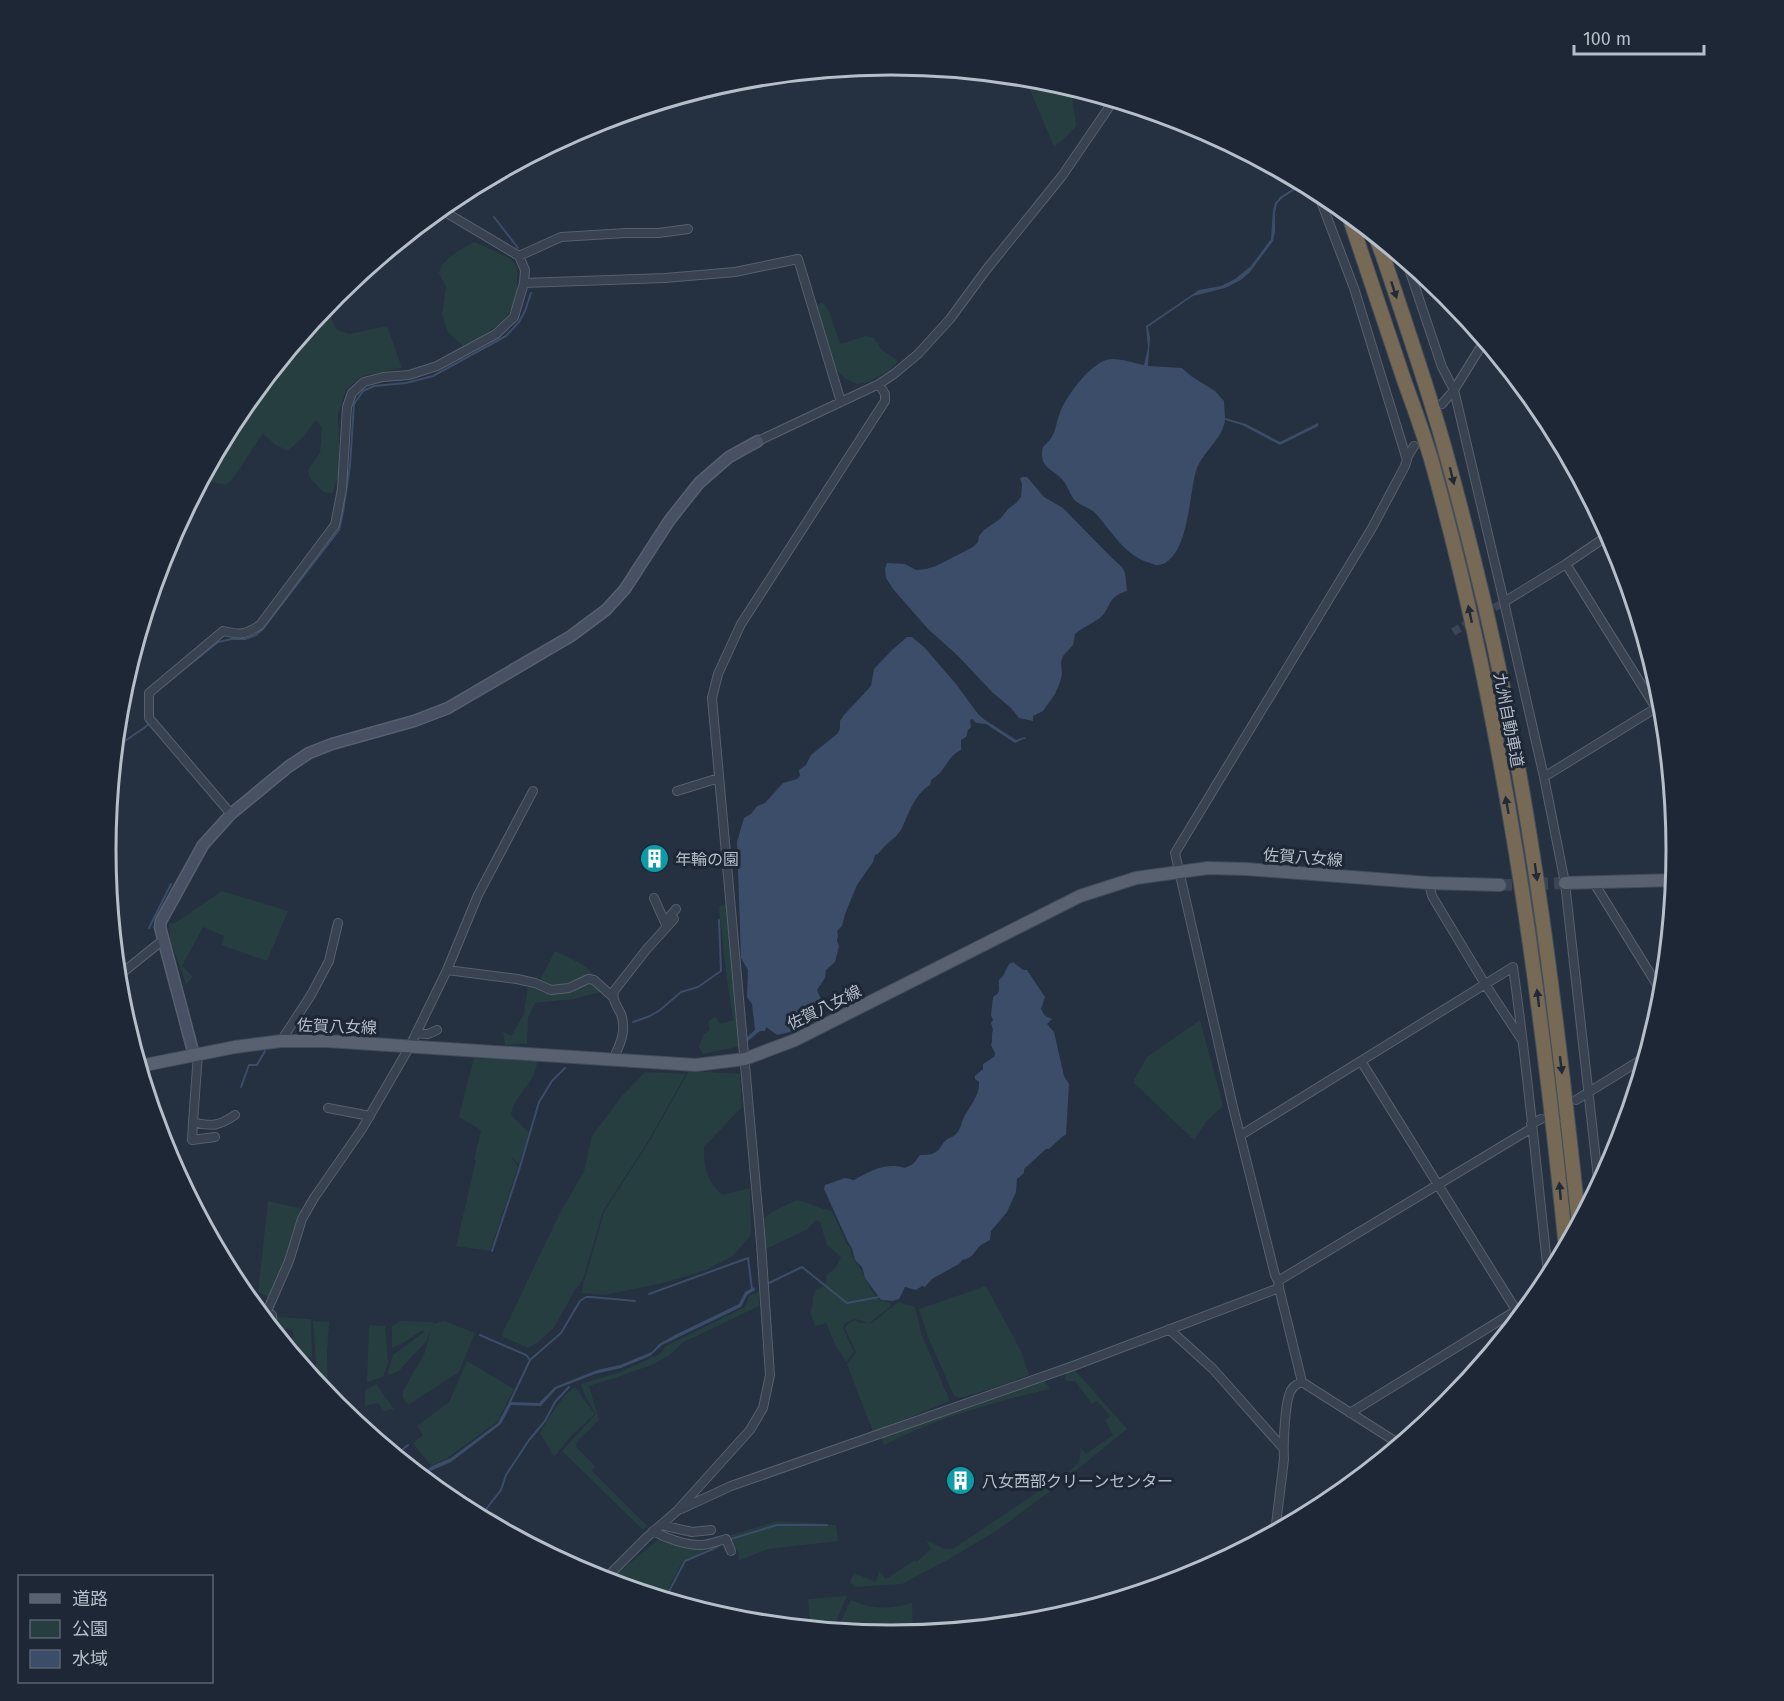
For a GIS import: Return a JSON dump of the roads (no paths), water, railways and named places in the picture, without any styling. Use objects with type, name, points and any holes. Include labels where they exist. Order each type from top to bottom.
[{"type":"highway","name":"九州自動車道","points":[[1353,227],[1432,463],[1463,582],[1490,704],[1533,954],[1565,1237]]},
{"type":"highway","name":"九州自動車道","points":[[1379,248],[1444,447],[1486,610],[1507,710],[1536,870],[1578,1212]]},
{"type":"main road","name":"佐賀八女線","points":[[147,1065],[235,1047],[281,1041],[327,1041],[696,1065],[745,1059],[795,1040],[1080,896],[1136,878],[1209,868],[1429,883],[1500,885]]},
{"type":"main road","points":[[1565,883],[1666,880]]},
{"type":"street","points":[[215,1137],[192,1140],[196,1055],[159,927],[203,845],[231,814],[288,767],[309,753],[332,744],[414,721],[448,708],[571,636],[606,610],[625,589],[669,521],[699,483],[729,457],[879,384],[918,354],[950,319],[986,270],[1062,176],[1110,106]]},
{"type":"street","points":[[1323,206],[1354,288],[1407,460]]},
{"type":"street","points":[[231,814],[149,718],[149,693],[223,630],[247,633],[260,626],[335,525],[342,489],[347,407],[352,393],[364,382],[383,377],[409,375],[437,366],[496,334],[514,317],[524,283],[525,270],[519,256],[449,214]]},
{"type":"street","points":[[519,256],[561,237],[659,233],[688,229]]},
{"type":"street","points":[[524,283],[665,278],[724,273],[798,259],[840,402]]},
{"type":"street","points":[[1411,274],[1442,367],[1454,390],[1544,777],[1565,883],[1598,1168]]},
{"type":"street","points":[[1442,404],[1454,390],[1481,346]]},
{"type":"street","points":[[611,1573],[653,1531],[677,1511],[750,1430],[763,1408],[770,1375],[761,1243],[712,698],[718,674],[748,614],[885,401],[885,394],[879,384]]},
{"type":"street","points":[[1395,1440],[1302,1382],[1241,1135],[1229,1108],[1175,853],[1372,528],[1406,466],[1408,456],[1414,446]]},
{"type":"street","points":[[1504,602],[1602,540]]},
{"type":"street","points":[[1566,564],[1652,693]]},
{"type":"street","points":[[1544,777],[1655,709]]},
{"type":"street","points":[[677,791],[719,778]]},
{"type":"street","points":[[267,1310],[289,1263],[306,1212],[369,1116],[410,1046],[447,970],[478,895],[533,791]]},
{"type":"street","points":[[1429,883],[1432,896],[1524,1044]]},
{"type":"street","points":[[1594,883],[1656,983]]},
{"type":"street","points":[[654,898],[666,924]]},
{"type":"street","points":[[613,997],[614,991],[676,909]]},
{"type":"street","points":[[666,924],[674,919]]},
{"type":"street","points":[[281,1041],[311,995],[329,961],[338,923]]},
{"type":"street","points":[[126,970],[163,940]]},
{"type":"street","points":[[1241,1135],[1513,968],[1524,1044],[1547,1265]]},
{"type":"street","points":[[447,970],[535,982],[551,990],[569,988],[588,979],[594,980],[613,997],[622,1017],[624,1027],[622,1040],[616,1053]]},
{"type":"street","points":[[416,1033],[428,1034],[437,1030]]},
{"type":"street","points":[[1362,1061],[1513,1312]]},
{"type":"street","points":[[1576,1100],[1638,1062]]},
{"type":"street","points":[[328,1108],[369,1116]]},
{"type":"street","points":[[193,1122],[221,1125],[235,1115]]},
{"type":"street","points":[[677,1511],[731,1486],[1073,1366],[1279,1284],[1541,1119]]},
{"type":"street","points":[[1350,1413],[1516,1310]]},
{"type":"street","points":[[1169,1329],[1213,1369],[1283,1448]]},
{"type":"street","points":[[1276,1524],[1289,1394],[1295,1384],[1302,1382]]},
{"type":"street","points":[[661,1525],[692,1532],[711,1530]]},
{"type":"street","points":[[653,1531],[663,1537],[693,1544],[704,1545],[726,1539],[731,1551]]},
{"type":"water","points":[[1294,188],[1296,189],[1277,204],[1273,241],[1250,272],[1241,280],[1225,288],[1193,296],[1148,327],[1150,338],[1148,366],[1182,368],[1215,391],[1224,401],[1225,418],[1246,424],[1280,442],[1318,423],[1318,426],[1280,445],[1242,425],[1225,420],[1220,433],[1196,471],[1187,522],[1172,558],[1161,565],[1141,560],[1120,543],[1094,512],[1075,500],[1061,478],[1045,464],[1042,454],[1043,447],[1054,434],[1061,410],[1069,395],[1089,371],[1112,359],[1144,365],[1148,348],[1146,326],[1199,290],[1221,286],[1235,279],[1251,266],[1271,239],[1273,210],[1280,197]]},
{"type":"water","points":[[1027,477],[1044,497],[1063,508],[1122,567],[1127,591],[1115,596],[1100,618],[1075,634],[1073,645],[1063,656],[1061,662],[1062,674],[1055,694],[1043,711],[1033,716],[1033,721],[1019,718],[928,629],[893,589],[886,578],[885,569],[887,563],[905,564],[916,570],[926,569],[973,547],[984,530],[1000,519],[1021,497],[1020,478]]},
{"type":"water","points":[[907,637],[912,637],[925,648],[985,720],[1016,740],[1025,737],[1026,739],[1015,743],[986,724],[970,720],[971,727],[966,737],[961,740],[961,750],[952,756],[931,780],[930,785],[920,794],[900,831],[875,855],[873,862],[857,885],[842,926],[837,931],[839,946],[835,962],[826,970],[825,978],[817,990],[822,1002],[800,1018],[790,1032],[777,1035],[766,1027],[765,1031],[760,1031],[748,1041],[745,1039],[755,1030],[752,1004],[747,997],[748,970],[741,958],[737,842],[744,818],[751,814],[757,806],[765,803],[783,783],[800,776],[799,770],[806,765],[811,755],[837,734],[844,715],[871,686],[874,669]]},
{"type":"water","points":[[1013,962],[1023,970],[1027,970],[1045,997],[1041,1009],[1045,1016],[1052,1019],[1047,1024],[1054,1032],[1064,1076],[1069,1084],[1066,1135],[1024,1169],[1024,1173],[1017,1179],[1016,1192],[1007,1212],[991,1231],[990,1240],[981,1245],[969,1258],[932,1279],[925,1287],[922,1286],[916,1290],[905,1287],[899,1299],[881,1300],[865,1278],[862,1267],[855,1260],[852,1248],[824,1189],[825,1185],[845,1178],[854,1180],[885,1167],[905,1168],[913,1164],[920,1155],[929,1155],[939,1150],[945,1141],[958,1132],[978,1091],[979,1082],[975,1076],[983,1069],[983,1064],[995,1056],[991,1045],[993,997],[999,992],[999,980],[1009,964]]},
{"type":"water","points":[[754,1287],[755,1290],[747,1295],[741,1307],[662,1345],[650,1356],[556,1389],[541,1406],[511,1405],[501,1424],[451,1462],[428,1472],[426,1470],[451,1458],[498,1423],[509,1402],[539,1403],[555,1387],[652,1352],[659,1344],[675,1335],[739,1304],[745,1292]]},
{"type":"waterway","points":[[494,217],[518,248]]},
{"type":"waterway","points":[[157,691],[218,642],[245,639],[256,635],[263,629],[339,530],[350,466],[354,404],[363,391],[374,386],[406,383],[433,376],[506,336],[519,322],[531,293]]},
{"type":"waterway","points":[[124,741],[151,722]]},
{"type":"waterway","points":[[149,928],[171,884]]},
{"type":"waterway","points":[[633,1022],[650,1016],[681,992],[698,987],[721,971],[719,920]]},
{"type":"waterway","points":[[241,1087],[249,1065],[257,1065],[265,1051]]},
{"type":"waterway","points":[[492,1251],[539,1102],[552,1081],[565,1068]]},
{"type":"waterway","points":[[649,1294],[748,1258],[752,1289]]},
{"type":"waterway","points":[[769,1283],[802,1267],[847,1303],[879,1297]]},
{"type":"waterway","points":[[510,1402],[530,1360],[561,1333],[580,1301],[586,1297],[635,1301]]},
{"type":"waterway","points":[[480,1335],[526,1355],[530,1360]]},
{"type":"waterway","points":[[486,1511],[501,1490],[506,1475],[529,1440],[545,1421],[555,1402],[569,1387]]},
{"type":"waterway","points":[[401,1451],[408,1445]]},
{"type":"waterway","points":[[668,1593],[685,1561],[731,1539],[777,1525],[827,1525]]},
{"type":"tunnel","points":[[1453,632],[1504,602]]},
{"type":"tunnel","points":[[1500,885],[1565,883]]},
{"type":"place","name":"年輪の園","points":[[654,859]]},
{"type":"place","name":"八女西部クリーンセンター","points":[[961,1481]]}]
